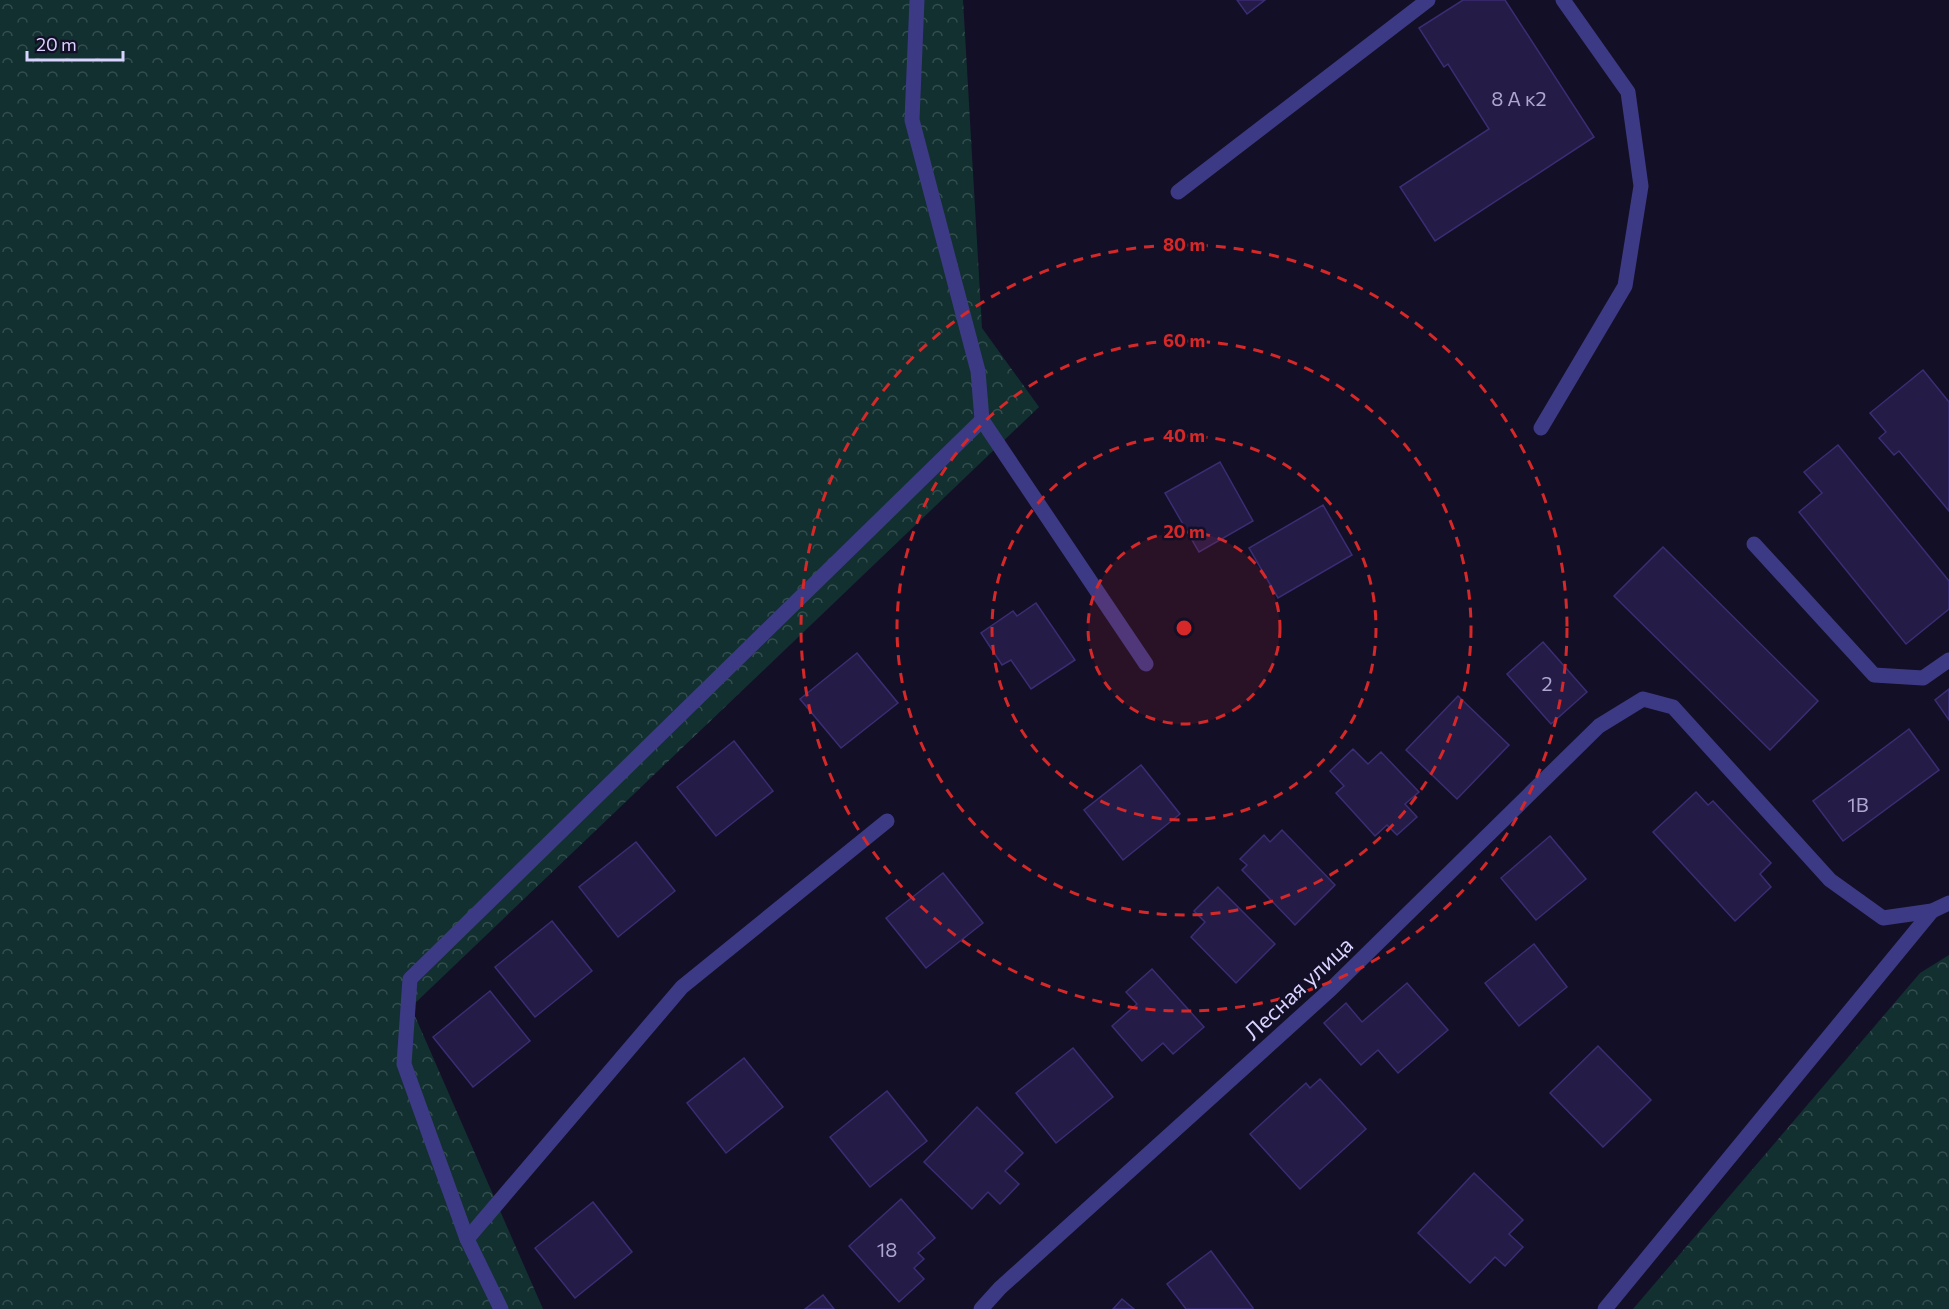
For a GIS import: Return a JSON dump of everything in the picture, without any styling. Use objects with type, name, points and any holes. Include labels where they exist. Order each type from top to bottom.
[{"type":"street","points":[[917,0],[912,120],[978,371],[982,420],[1146,664]]},
{"type":"street","points":[[1178,192],[1428,0]]},
{"type":"street","points":[[1541,428],[1626,286],[1641,186],[1628,92],[1563,0]]},
{"type":"street","points":[[501,1309],[467,1239],[404,1064],[410,979],[982,420]]},
{"type":"street","points":[[1754,544],[1874,675],[1923,678],[1949,660]]},
{"type":"street","name":"Лесная улица","points":[[981,1309],[1000,1288],[1332,989],[1599,726],[1642,699],[1673,707],[1830,880],[1883,918],[1932,911]]},
{"type":"street","points":[[467,1239],[682,987],[887,821]]},
{"type":"street","points":[[1605,1309],[1932,911],[1949,903]]},
{"type":"green space","points":[[0,0],[963,0],[982,328],[1039,407],[411,1007],[543,1309],[0,1309]]},
{"type":"green space","points":[[1949,955],[1949,1309],[1633,1309],[1920,973]]},
{"type":"building","points":[[1237,0],[1265,0],[1247,14]]},
{"type":"building","points":[[1463,0],[1505,0],[1594,137],[1435,241],[1400,187],[1489,129],[1448,64],[1444,67],[1419,28]]},
{"type":"building","points":[[1923,370],[1949,402],[1949,511],[1899,451],[1894,455],[1879,438],[1886,432],[1870,413]]},
{"type":"building","points":[[1838,445],[1949,581],[1949,609],[1906,644],[1799,512],[1822,493],[1804,472]]},
{"type":"building","points":[[1220,462],[1253,521],[1199,552],[1165,493]]},
{"type":"building","points":[[1323,505],[1352,555],[1278,598],[1249,548]]},
{"type":"building","points":[[1663,547],[1818,701],[1770,750],[1614,596]]},
{"type":"building","points":[[1036,603],[1075,660],[1031,689],[1011,660],[1002,665],[981,633],[1013,611],[1017,616]]},
{"type":"building","points":[[1543,642],[1587,692],[1551,724],[1507,674]]},
{"type":"building","points":[[857,653],[898,703],[841,748],[800,699]]},
{"type":"building","points":[[1949,689],[1949,720],[1935,700]]},
{"type":"building","points":[[1458,696],[1509,745],[1457,799],[1406,750]]},
{"type":"building","points":[[1909,729],[1939,770],[1843,841],[1813,801]]},
{"type":"building","points":[[734,741],[773,791],[716,836],[677,787]]},
{"type":"building","points":[[1353,749],[1368,764],[1381,752],[1419,792],[1405,804],[1417,817],[1397,835],[1387,825],[1375,836],[1336,793],[1344,786],[1330,771]]},
{"type":"building","points":[[1141,765],[1180,814],[1123,860],[1084,810]]},
{"type":"building","points":[[1696,792],[1708,805],[1713,801],[1771,863],[1760,874],[1771,887],[1735,921],[1653,832]]},
{"type":"building","points":[[1282,830],[1335,885],[1295,925],[1242,870],[1247,865],[1240,859],[1264,835],[1270,842]]},
{"type":"building","points":[[1550,836],[1586,879],[1536,920],[1501,878]]},
{"type":"building","points":[[636,842],[675,891],[618,937],[579,887]]},
{"type":"building","points":[[943,873],[983,923],[926,968],[886,918]]},
{"type":"building","points":[[1218,887],[1275,944],[1236,983],[1191,937],[1205,922],[1194,911]]},
{"type":"building","points":[[552,921],[592,971],[535,1017],[495,967]]},
{"type":"building","points":[[1534,944],[1567,987],[1519,1026],[1485,983]]},
{"type":"building","points":[[1152,969],[1204,1027],[1173,1054],[1163,1043],[1142,1061],[1112,1026],[1137,1004],[1126,992]]},
{"type":"building","points":[[1407,983],[1448,1030],[1398,1073],[1378,1050],[1361,1065],[1324,1023],[1346,1003],[1362,1022]]},
{"type":"building","points":[[490,991],[530,1041],[473,1087],[433,1037]]},
{"type":"building","points":[[1598,1046],[1651,1100],[1603,1147],[1550,1093]]},
{"type":"building","points":[[1073,1048],[1113,1097],[1056,1143],[1016,1093]]},
{"type":"building","points":[[744,1058],[783,1107],[726,1153],[687,1103]]},
{"type":"building","points":[[1320,1079],[1366,1129],[1300,1189],[1250,1134],[1306,1083],[1310,1088]]},
{"type":"building","points":[[887,1091],[927,1141],[870,1187],[830,1137]]},
{"type":"building","points":[[977,1107],[1023,1153],[1005,1171],[1019,1184],[1000,1204],[988,1192],[972,1209],[924,1162]]},
{"type":"building","points":[[1474,1173],[1523,1220],[1509,1234],[1523,1247],[1505,1266],[1495,1257],[1470,1283],[1418,1233]]},
{"type":"building","points":[[901,1199],[935,1238],[918,1253],[924,1259],[914,1268],[924,1279],[899,1302],[849,1246]]},
{"type":"building","points":[[593,1202],[632,1252],[575,1298],[535,1248]]},
{"type":"building","points":[[1211,1251],[1253,1309],[1186,1309],[1167,1284]]},
{"type":"building","points":[[823,1295],[834,1309],[805,1309]]},
{"type":"building","points":[[1122,1299],[1134,1309],[1113,1309]]}]
